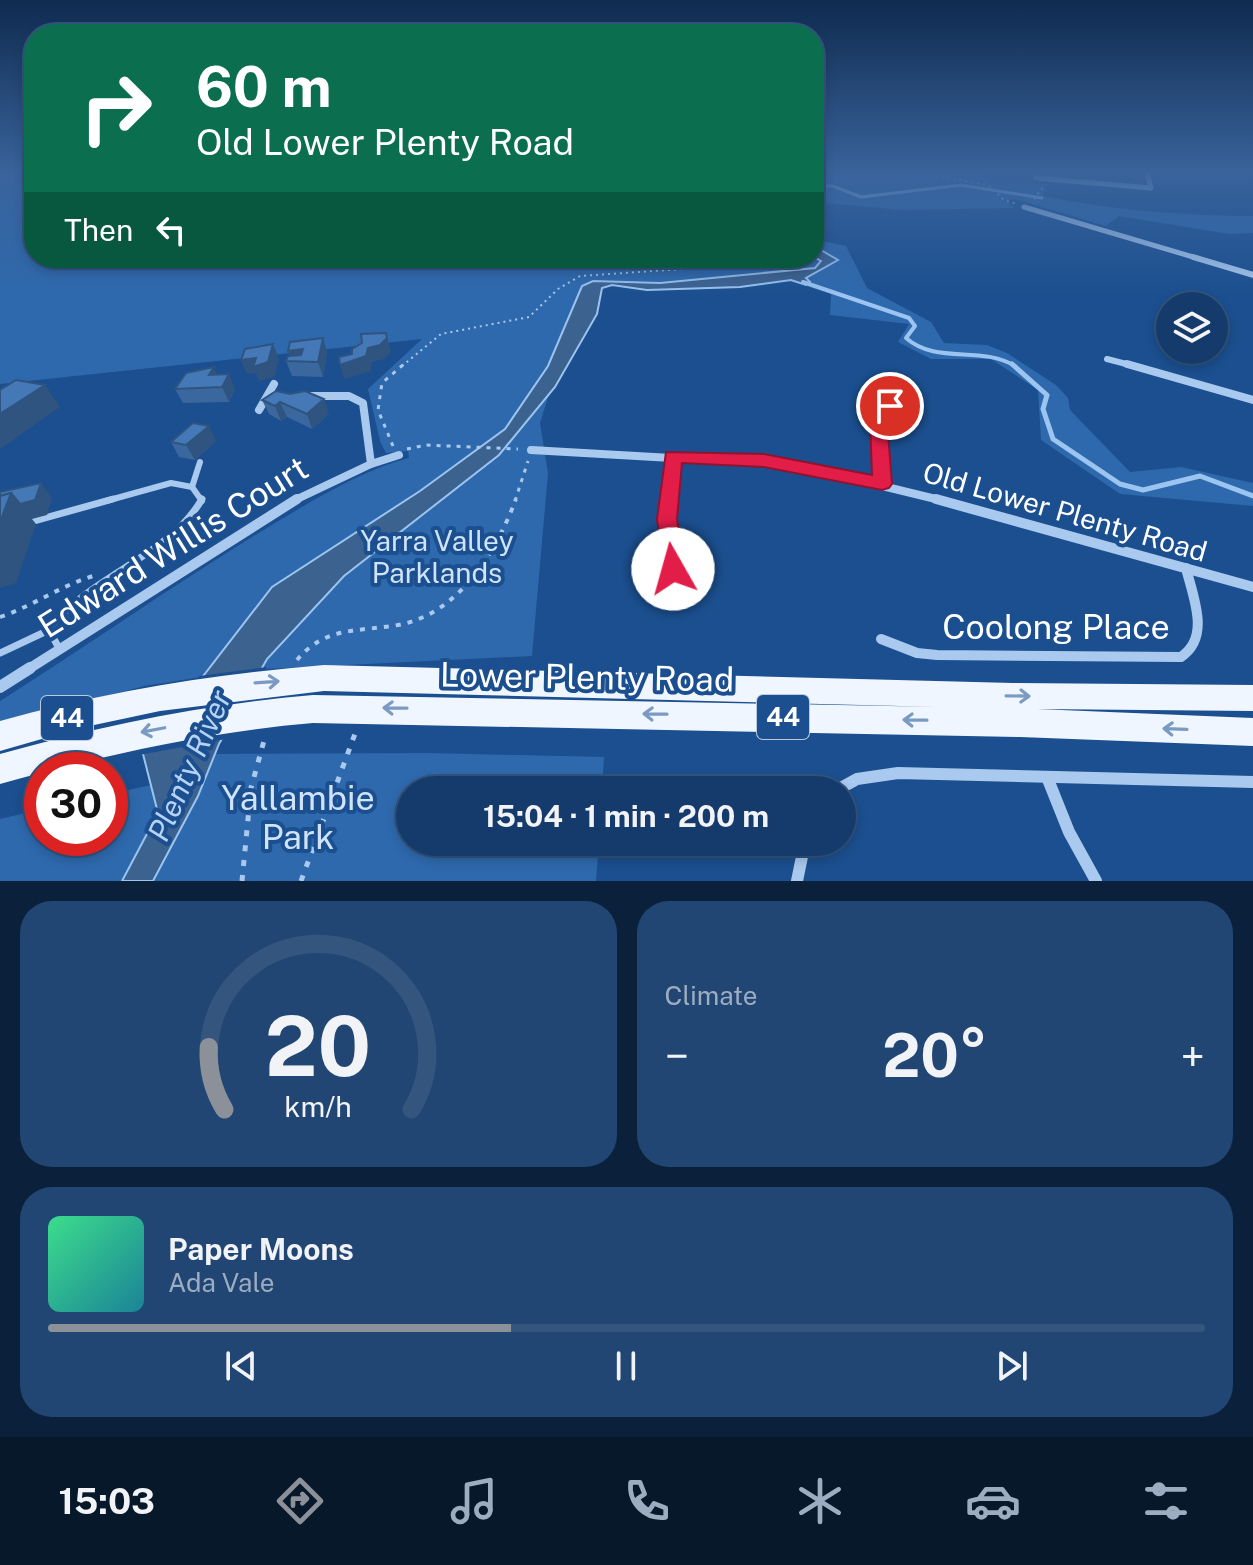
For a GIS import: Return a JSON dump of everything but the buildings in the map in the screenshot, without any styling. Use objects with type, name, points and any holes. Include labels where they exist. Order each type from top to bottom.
[{"type":"main road","name":"Lower Plenty Road","points":[[0,736],[135,701],[235,685],[324,678],[1013,696],[1253,698]]},
{"type":"main road","name":"Lower Plenty Road","points":[[0,769],[114,738],[200,721],[313,709],[1020,723],[1253,732]]},
{"type":"street","points":[[1048,214],[1253,275]]},
{"type":"street","points":[[1107,359],[1253,400]]},
{"type":"street","points":[[259,410],[270,396],[274,384]]},
{"type":"street","points":[[299,396],[343,395],[358,399],[366,409],[366,442],[371,464]]},
{"type":"street","points":[[270,396],[285,396]]},
{"type":"street","points":[[882,484],[878,420],[890,406]]},
{"type":"street","name":"Old Lower Plenty Road","points":[[531,450],[764,460],[882,484],[1253,587]]},
{"type":"street","name":"Edward Willis Court","points":[[3,687],[175,572],[285,505],[371,464],[399,455]]},
{"type":"street","points":[[673,457],[667,519],[673,569]]},
{"type":"street","name":"Coolong Place","points":[[881,639],[917,653],[937,655],[1181,657],[1195,650],[1200,638],[1186,568]]},
{"type":"street","points":[[856,780],[879,774],[1253,782]]},
{"type":"street","points":[[1047,777],[1069,832],[1096,881]]},
{"type":"street","points":[[797,881],[802,856]]},
{"type":"lane","points":[[192,487],[200,471],[200,462]]},
{"type":"lane","points":[[0,653],[49,630],[62,612],[148,555],[203,500],[184,483],[155,487],[14,525]]},
{"type":"lane","points":[[49,630],[60,650]]},
{"type":"path","points":[[293,666],[314,642],[331,632],[414,621],[444,604],[492,548],[518,498],[531,450],[426,445],[399,451],[389,442],[378,410],[382,383],[441,334],[529,317],[567,283],[588,274],[698,268]]},
{"type":"path","points":[[0,617],[45,601],[84,577],[97,577],[106,584]]},
{"type":"path","points":[[301,881],[365,708]]},
{"type":"path","points":[[242,881],[251,788],[267,731]]},
{"type":"green space","name":"Yarra Valley Parklands","points":[[0,214],[24,214],[24,268],[824,268],[824,241],[846,246],[867,288],[931,322],[944,343],[987,345],[1007,353],[1056,385],[1068,398],[1070,410],[1130,472],[1181,467],[1253,483],[1253,506],[1120,494],[1041,440],[1038,390],[991,359],[931,359],[898,342],[909,324],[830,315],[831,294],[788,280],[740,287],[647,290],[612,285],[602,289],[597,314],[549,394],[540,423],[548,473],[532,656],[245,670],[144,686],[0,724],[0,701],[192,575],[331,491],[409,458],[408,451],[386,453],[380,441],[368,389],[422,339],[0,384]]},
{"type":"green space","points":[[1066,214],[1253,216],[1253,233],[1229,234],[1119,216],[1106,226]]},
{"type":"green space","name":"Yallambie Park","points":[[426,753],[604,757],[603,776],[396,776],[396,856],[598,856],[596,881],[153,881],[215,754]]},
{"type":"green space","points":[[151,785],[158,813],[122,881],[0,881],[0,819],[24,813],[24,856],[128,856],[128,790]]},
{"type":"water","points":[[824,252],[838,260],[824,268]]},
{"type":"water","name":"Plenty River","points":[[824,268],[806,278],[810,282],[806,285],[791,280],[740,287],[647,290],[612,285],[602,288],[597,314],[555,387],[499,455],[344,576],[267,659],[219,744],[198,796],[153,881],[122,881],[158,813],[143,754],[272,587],[420,491],[505,429],[548,366],[582,286],[593,281],[660,283]]},
{"type":"pier","points":[[267,667],[226,739],[139,755],[199,676]]},
{"type":"waterway","points":[[803,282],[909,318],[915,326],[906,338],[918,346],[931,351],[988,357],[1013,365]]},
{"type":"waterway","points":[[1013,365],[1047,395],[1043,409],[1053,439],[1120,484],[1143,490],[1200,476],[1253,496]]},
{"type":"route","points":[[673,569],[667,519],[673,457],[764,460],[882,484],[878,420],[890,406]]}]
